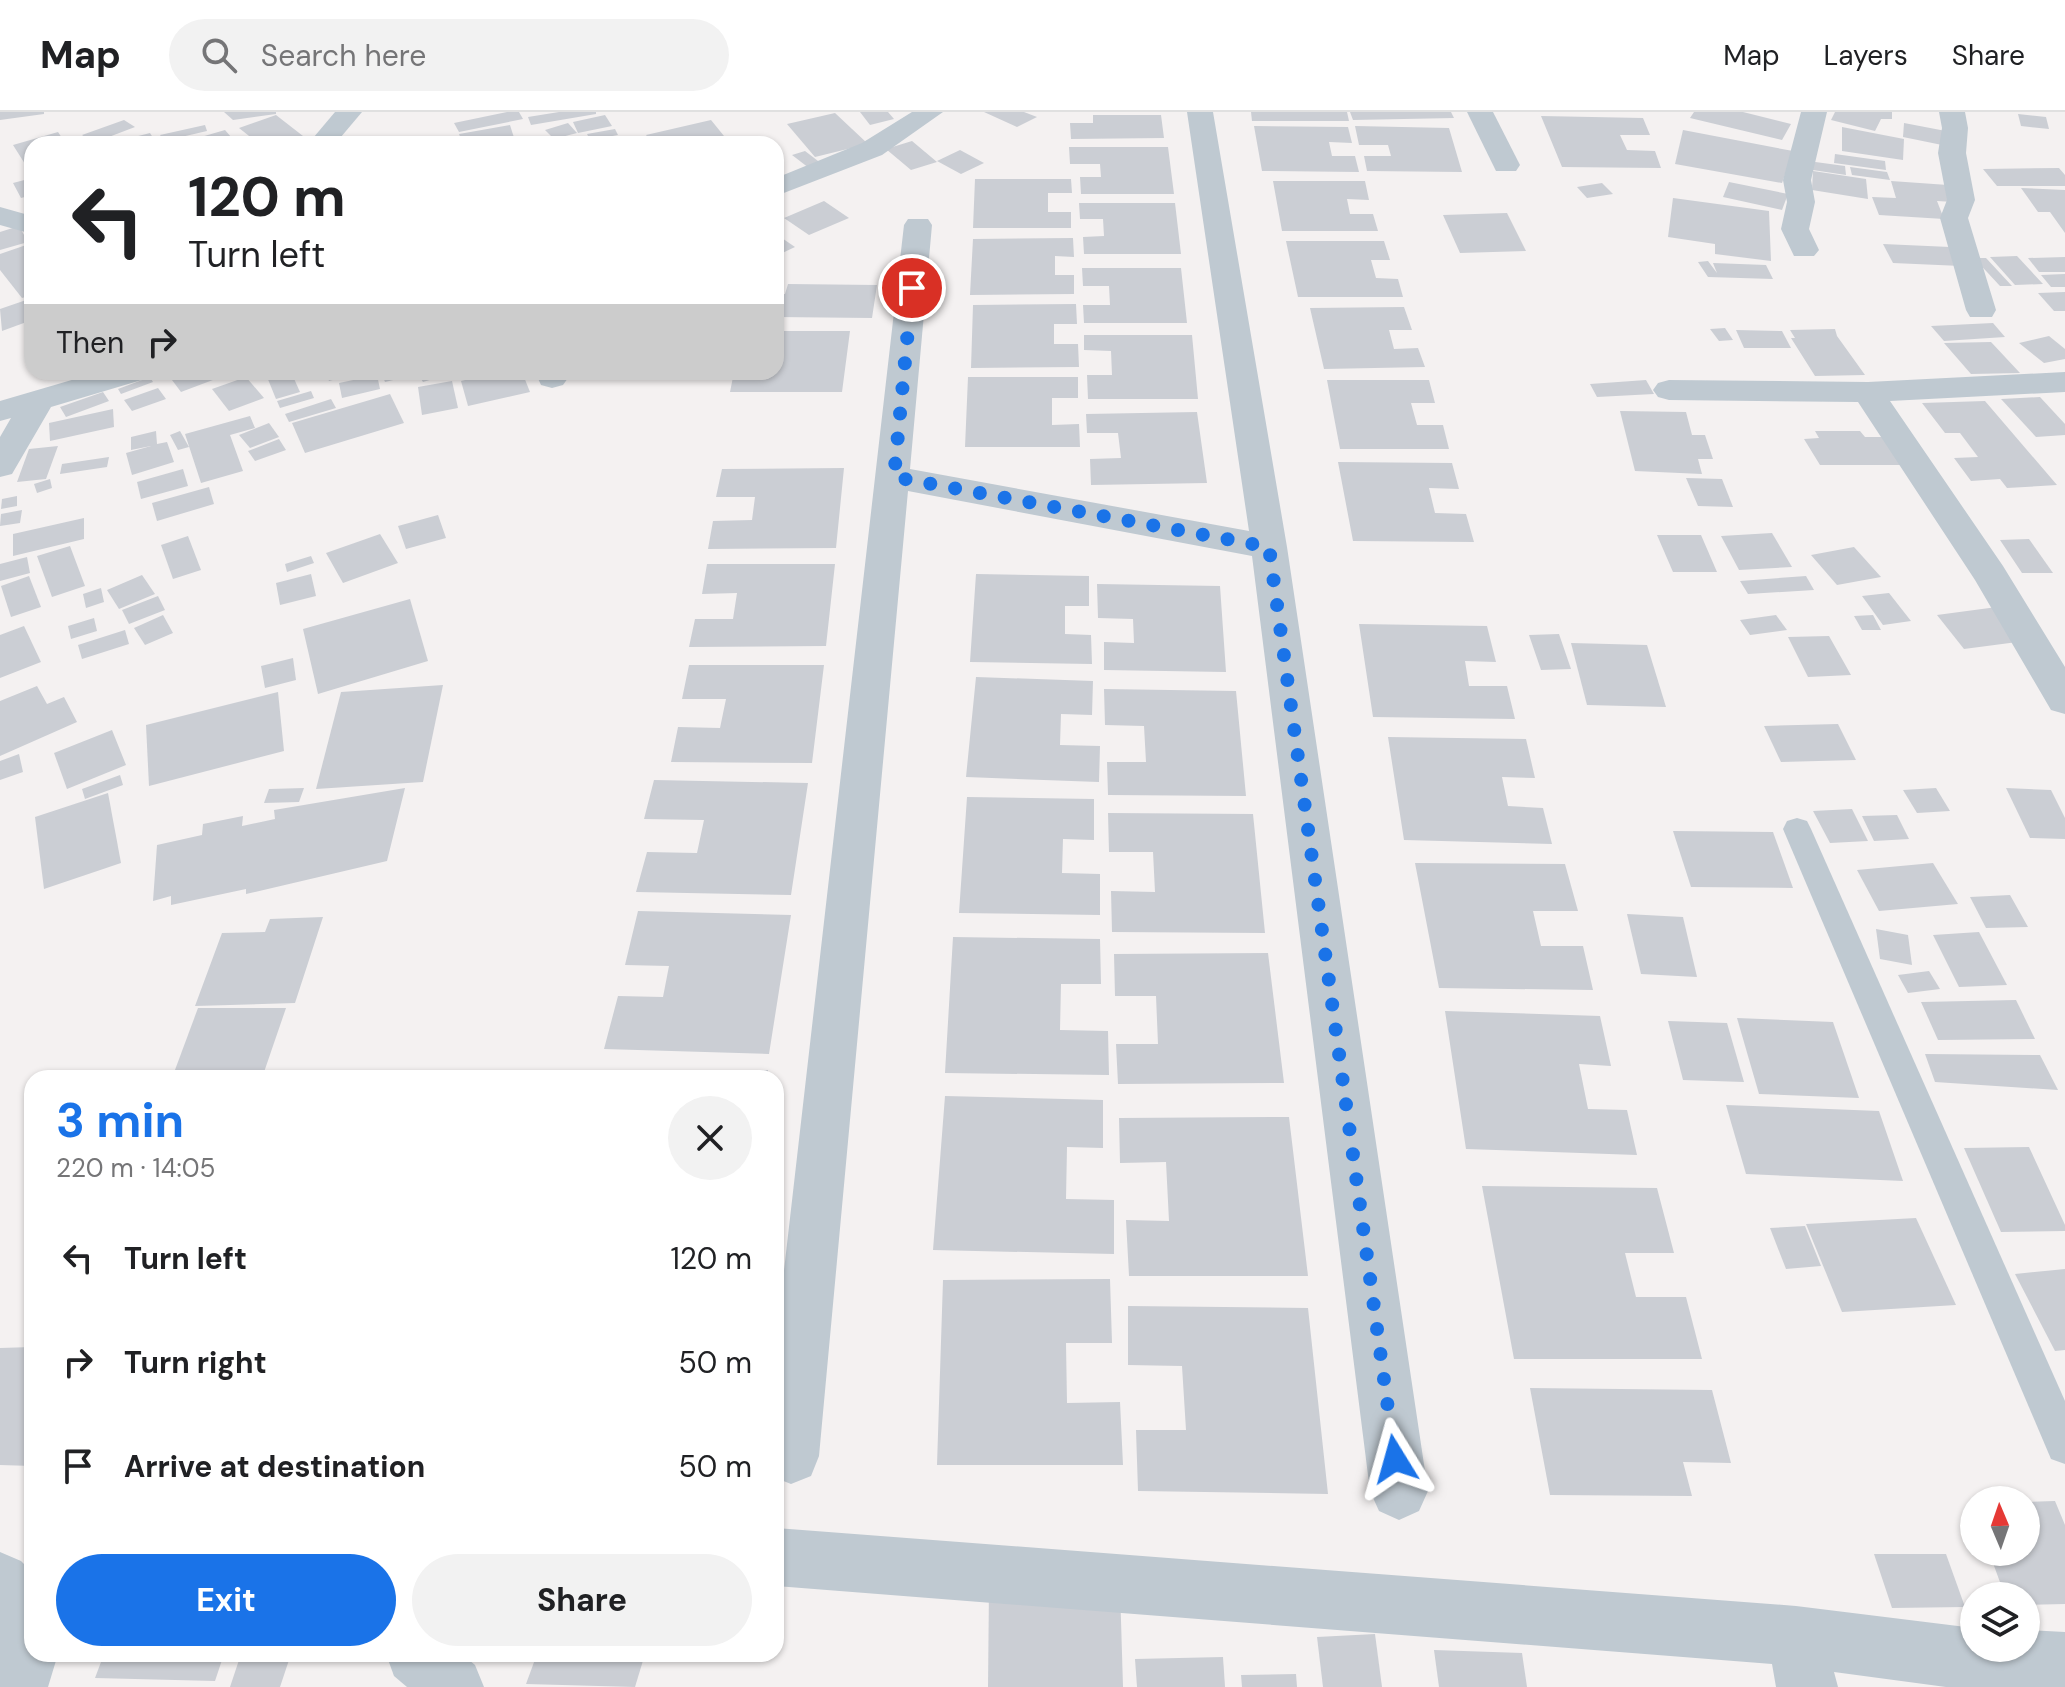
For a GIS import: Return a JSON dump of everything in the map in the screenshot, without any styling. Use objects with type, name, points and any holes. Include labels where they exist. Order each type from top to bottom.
[{"type":"street","points":[[328,136],[349,112]]},
{"type":"street","points":[[784,185],[872,149],[930,112]]},
{"type":"street","points":[[1200,112],[1269,547],[1399,1491]]},
{"type":"street","points":[[1480,112],[1506,165]]},
{"type":"street","points":[[1804,250],[1795,229],[1801,202],[1797,180],[1814,112]]},
{"type":"street","points":[[1952,112],[1955,128],[1952,153],[1961,200],[1954,218],[1981,310]]},
{"type":"street","points":[[0,216],[24,223]]},
{"type":"street","points":[[791,1456],[918,225]]},
{"type":"street","points":[[0,411],[106,380]]},
{"type":"street","points":[[1669,390],[1868,392],[2065,382]]},
{"type":"street","points":[[1868,392],[1990,575],[2065,700]]},
{"type":"street","points":[[0,466],[39,399]]},
{"type":"street","points":[[894,477],[1269,547]]},
{"type":"street","points":[[784,1558],[1801,1662],[1950,1657],[2065,1663]]},
{"type":"street","points":[[18,1603],[24,1622]]},
{"type":"street","points":[[17,1687],[25,1662]]},
{"type":"street","points":[[425,1662],[453,1687]]},
{"type":"lane","points":[[1797,829],[2065,1445]]},
{"type":"building","points":[[0,112],[44,112],[44,114],[0,120]]},
{"type":"building","points":[[224,112],[276,112],[276,114],[233,120]]},
{"type":"building","points":[[519,112],[523,119],[459,132],[454,123]]},
{"type":"building","points":[[559,112],[596,114],[531,125],[528,117]]},
{"type":"building","points":[[860,112],[888,112],[894,119],[870,125]]},
{"type":"building","points":[[984,112],[1024,112],[1037,117],[1017,127]]},
{"type":"building","points":[[1251,112],[1347,112],[1349,121],[1252,121]]},
{"type":"building","points":[[1350,112],[1451,112],[1454,118],[1353,120]]},
{"type":"building","points":[[1694,112],[1743,112],[1791,124],[1782,140],[1690,118]]},
{"type":"building","points":[[1835,112],[1892,112],[1892,119],[1881,119],[1875,131],[1831,120]]},
{"type":"building","points":[[835,113],[868,144],[815,157],[787,124]]},
{"type":"building","points":[[2018,114],[2046,117],[2049,129],[2021,126]]},
{"type":"building","points":[[276,115],[303,136],[249,136],[239,128]]},
{"type":"building","points":[[605,115],[612,126],[578,133],[573,122]]},
{"type":"building","points":[[1093,115],[1161,115],[1164,138],[1071,139],[1070,123],[1093,123]]},
{"type":"building","points":[[1541,116],[1643,118],[1650,135],[1620,135],[1627,150],[1655,151],[1661,168],[1562,167]]},
{"type":"building","points":[[124,120],[135,127],[111,136],[82,135]]},
{"type":"building","points":[[711,120],[724,136],[647,136]]},
{"type":"building","points":[[568,123],[577,133],[551,136],[545,130]]},
{"type":"building","points":[[1904,123],[1951,132],[1947,146],[1903,137]]},
{"type":"building","points":[[205,125],[207,131],[186,136],[160,135]]},
{"type":"building","points":[[510,125],[513,136],[460,136]]},
{"type":"building","points":[[1254,126],[1348,127],[1352,143],[1329,142],[1332,156],[1355,156],[1359,172],[1262,171]]},
{"type":"building","points":[[1355,126],[1449,128],[1462,172],[1367,171],[1364,156],[1391,156],[1388,145],[1359,145]]},
{"type":"building","points":[[1842,127],[1904,139],[1903,160],[1842,151]]},
{"type":"building","points":[[615,129],[618,135],[588,136]]},
{"type":"building","points":[[225,130],[230,136],[204,136]]},
{"type":"building","points":[[1683,130],[1793,151],[1782,183],[1675,164]]},
{"type":"building","points":[[912,141],[937,162],[911,170],[886,149]]},
{"type":"building","points":[[24,142],[24,162],[13,145]]},
{"type":"building","points":[[1069,147],[1168,147],[1174,194],[1081,194],[1080,177],[1101,177],[1100,164],[1070,164]]},
{"type":"building","points":[[960,150],[984,163],[961,174],[937,161]]},
{"type":"building","points":[[805,151],[822,164],[809,168],[792,155]]},
{"type":"building","points":[[1835,154],[1885,161],[1886,170],[1834,163]]},
{"type":"building","points":[[1808,161],[1845,166],[1846,175],[1806,169]]},
{"type":"building","points":[[1850,167],[1887,172],[1890,180],[1852,175]]},
{"type":"building","points":[[2059,168],[2065,175],[2065,186],[1997,186],[1983,169]]},
{"type":"building","points":[[1813,171],[1866,179],[1868,199],[1812,190]]},
{"type":"building","points":[[975,179],[1071,179],[1072,193],[1048,193],[1048,212],[1071,212],[1071,228],[973,228]]},
{"type":"building","points":[[24,180],[24,197],[21,198],[13,183]]},
{"type":"building","points":[[1273,181],[1365,181],[1369,200],[1347,199],[1350,214],[1373,214],[1378,231],[1282,231]]},
{"type":"building","points":[[1891,181],[1948,185],[1954,202],[1937,201],[1944,219],[1879,215],[1872,197],[1896,198]]},
{"type":"building","points":[[1729,182],[1788,194],[1782,210],[1723,197]]},
{"type":"building","points":[[1602,183],[1613,194],[1587,198],[1577,187]]},
{"type":"building","points":[[2021,188],[2065,190],[2065,233],[2050,212],[2038,212]]},
{"type":"building","points":[[1673,198],[1769,211],[1771,261],[1715,254],[1715,244],[1668,237]]},
{"type":"building","points":[[824,201],[849,218],[809,235],[784,218]]},
{"type":"building","points":[[1079,203],[1175,203],[1181,254],[1084,254],[1083,237],[1104,236],[1103,219],[1080,219]]},
{"type":"building","points":[[1507,213],[1526,251],[1460,253],[1443,215]]},
{"type":"building","points":[[19,226],[24,243],[0,250],[0,232]]},
{"type":"building","points":[[1073,238],[1074,257],[1055,256],[1055,275],[1074,275],[1074,294],[970,295],[973,239]]},
{"type":"building","points":[[784,239],[795,247],[784,252]]},
{"type":"building","points":[[1286,241],[1384,241],[1390,260],[1371,260],[1376,278],[1398,279],[1403,297],[1298,297]]},
{"type":"building","points":[[1883,244],[1950,247],[1961,266],[1893,263]]},
{"type":"building","points":[[24,246],[24,297],[0,270],[0,254]]},
{"type":"building","points":[[2017,256],[2043,284],[2015,285],[1990,257]]},
{"type":"building","points":[[2065,257],[2065,272],[2039,272],[2028,258]]},
{"type":"building","points":[[1974,258],[1986,258],[2012,286],[2000,286]]},
{"type":"building","points":[[1708,261],[1717,273],[1713,263],[1766,265],[1773,279],[1708,277],[1698,262]]},
{"type":"building","points":[[1082,268],[1181,268],[1187,323],[1084,323],[1083,305],[1110,305],[1109,286],[1083,286]]},
{"type":"building","points":[[2065,274],[2065,287],[2051,287],[2041,275]]},
{"type":"building","points":[[788,284],[877,285],[872,318],[784,317]]},
{"type":"building","points":[[2065,292],[2065,311],[2054,311],[2038,293]]},
{"type":"building","points":[[24,301],[24,323],[2,331],[0,309]]},
{"type":"building","points":[[1076,304],[1077,324],[1054,324],[1054,344],[1078,344],[1079,367],[971,368],[973,305]]},
{"type":"building","points":[[1404,307],[1412,330],[1389,330],[1394,349],[1418,348],[1425,367],[1324,369],[1310,308]]},
{"type":"building","points":[[1993,323],[2005,337],[1944,341],[1931,326]]},
{"type":"building","points":[[1725,328],[1733,340],[1719,341],[1710,329]]},
{"type":"building","points":[[1835,329],[1865,375],[1815,376],[1791,338],[1795,338],[1790,330]]},
{"type":"building","points":[[1736,330],[1782,331],[1791,348],[1744,348]]},
{"type":"building","points":[[784,331],[850,331],[842,392],[730,392],[732,380],[784,380]]},
{"type":"building","points":[[1084,335],[1192,335],[1198,399],[1088,399],[1087,375],[1112,375],[1111,351],[1084,350]]},
{"type":"building","points":[[2049,336],[2065,349],[2065,359],[2044,363],[2019,343]]},
{"type":"building","points":[[1991,342],[2020,373],[1971,374],[1944,343]]},
{"type":"building","points":[[968,377],[1078,377],[1078,398],[1052,398],[1052,425],[1079,424],[1080,447],[965,447]]},
{"type":"building","points":[[142,380],[153,382],[121,394],[118,389]]},
{"type":"building","points":[[172,380],[213,380],[181,392]]},
{"type":"building","points":[[238,380],[249,380],[264,398],[229,411],[212,389]]},
{"type":"building","points":[[268,380],[295,380],[300,392],[276,399]]},
{"type":"building","points":[[378,380],[380,389],[342,398],[339,383]]},
{"type":"building","points":[[525,380],[530,392],[468,406],[461,381]]},
{"type":"building","points":[[1327,380],[1429,380],[1435,403],[1411,403],[1417,425],[1443,425],[1449,449],[1340,449]]},
{"type":"building","points":[[1646,380],[1654,394],[1597,397],[1590,384]]},
{"type":"building","points":[[452,381],[458,408],[422,415],[418,387]]},
{"type":"building","points":[[158,388],[166,399],[132,411],[124,400]]},
{"type":"building","points":[[311,391],[314,398],[280,408],[277,401]]},
{"type":"building","points":[[103,392],[109,401],[66,417],[60,407]]},
{"type":"building","points":[[390,394],[404,423],[305,453],[292,423]]},
{"type":"building","points":[[2040,397],[2065,424],[2065,435],[2036,437],[2001,399]]},
{"type":"building","points":[[331,399],[336,408],[289,422],[285,414]]},
{"type":"building","points":[[1985,401],[2057,485],[2007,488],[2000,479],[1971,481],[1954,458],[1978,457],[1960,433],[1945,433],[1922,403]]},
{"type":"building","points":[[113,409],[114,427],[50,441],[49,423]]},
{"type":"building","points":[[1620,411],[1686,412],[1692,435],[1705,435],[1713,459],[1698,459],[1702,474],[1635,471]]},
{"type":"building","points":[[1197,412],[1207,483],[1091,485],[1090,459],[1121,458],[1118,433],[1087,433],[1086,414]]},
{"type":"building","points":[[250,416],[255,428],[230,435],[243,471],[201,483],[185,434]]},
{"type":"building","points":[[269,423],[279,437],[250,448],[239,435]]},
{"type":"building","points":[[156,431],[157,444],[167,442],[174,462],[132,475],[126,453],[151,446],[131,450],[131,437]]},
{"type":"building","points":[[180,431],[189,447],[178,450],[170,435]]},
{"type":"building","points":[[1815,431],[1860,431],[1865,437],[1884,437],[1901,465],[1820,465],[1804,439],[1819,438]]},
{"type":"building","points":[[279,439],[286,450],[255,461],[248,451]]},
{"type":"building","points":[[58,446],[46,479],[17,482],[29,449]]},
{"type":"building","points":[[109,457],[107,467],[60,474],[62,464]]},
{"type":"building","points":[[1338,462],[1452,463],[1459,489],[1429,488],[1435,513],[1466,514],[1474,542],[1353,541]]},
{"type":"building","points":[[844,468],[836,548],[708,549],[713,521],[752,520],[755,497],[716,497],[722,469]]},
{"type":"building","points":[[183,469],[188,486],[141,499],[137,482]]},
{"type":"building","points":[[1686,478],[1722,479],[1733,507],[1698,506]]},
{"type":"building","points":[[50,479],[52,488],[37,493],[34,484]]},
{"type":"building","points":[[209,487],[214,504],[157,521],[152,503]]},
{"type":"building","points":[[17,496],[17,506],[1,509],[2,499]]},
{"type":"building","points":[[22,510],[20,523],[0,526],[1,514]]},
{"type":"building","points":[[438,515],[446,538],[406,549],[398,526]]},
{"type":"building","points":[[84,518],[84,539],[13,556],[13,534]]},
{"type":"building","points":[[1772,533],[1792,567],[1739,570],[1721,536]]},
{"type":"building","points":[[380,534],[398,563],[343,583],[326,553]]},
{"type":"building","points":[[1657,535],[1701,535],[1717,572],[1673,572]]},
{"type":"building","points":[[188,536],[201,570],[173,579],[161,545]]},
{"type":"building","points":[[2029,539],[2053,573],[2022,573],[2000,540]]},
{"type":"building","points":[[70,546],[85,586],[52,597],[37,556]]},
{"type":"building","points":[[1854,547],[1881,577],[1837,585],[1811,555]]},
{"type":"building","points":[[311,556],[314,563],[287,572],[285,564]]},
{"type":"building","points":[[27,557],[30,573],[0,581],[0,564]]},
{"type":"building","points":[[707,564],[835,564],[826,646],[689,647],[695,619],[733,619],[737,593],[702,594]]},
{"type":"building","points":[[311,574],[316,596],[280,605],[276,583]]},
{"type":"building","points":[[976,574],[1089,576],[1089,606],[1065,606],[1065,634],[1091,635],[1092,664],[970,662]]},
{"type":"building","points":[[142,575],[155,594],[119,609],[107,590]]},
{"type":"building","points":[[29,576],[41,607],[11,617],[1,586]]},
{"type":"building","points":[[1806,576],[1814,590],[1748,594],[1740,581]]},
{"type":"building","points":[[1097,584],[1220,586],[1226,672],[1104,670],[1104,642],[1134,643],[1133,619],[1098,618]]},
{"type":"building","points":[[101,588],[104,602],[86,608],[83,594]]},
{"type":"building","points":[[1889,593],[1911,621],[1883,625],[1862,596]]},
{"type":"building","points":[[158,596],[165,610],[129,624],[122,610]]},
{"type":"building","points":[[410,599],[428,661],[318,694],[303,629]]},
{"type":"building","points":[[1997,607],[2025,641],[1964,649],[1937,615]]},
{"type":"building","points":[[163,615],[173,633],[145,645],[134,628]]},
{"type":"building","points":[[1776,615],[1787,630],[1750,635],[1740,620]]},
{"type":"building","points":[[1873,615],[1881,630],[1862,630],[1854,616]]},
{"type":"building","points":[[94,618],[97,631],[71,639],[68,626]]},
{"type":"building","points":[[1359,624],[1487,626],[1496,662],[1465,661],[1469,686],[1507,686],[1515,719],[1373,717]]},
{"type":"building","points":[[24,626],[41,662],[0,678],[0,635]]},
{"type":"building","points":[[125,630],[129,644],[82,659],[78,645]]},
{"type":"building","points":[[1559,634],[1571,669],[1541,670],[1529,635]]},
{"type":"building","points":[[1829,636],[1851,675],[1808,677],[1788,637]]},
{"type":"building","points":[[1571,643],[1647,645],[1666,707],[1587,705]]},
{"type":"building","points":[[293,658],[296,680],[265,688],[261,666]]},
{"type":"building","points":[[689,665],[824,665],[812,763],[671,762],[678,727],[720,728],[726,699],[682,699]]},
{"type":"building","points":[[976,677],[1093,681],[1092,715],[1061,714],[1060,745],[1100,746],[1099,782],[966,777]]},
{"type":"building","points":[[443,685],[423,782],[316,789],[341,692]]},
{"type":"building","points":[[37,686],[47,704],[64,697],[77,722],[0,756],[0,701]]},
{"type":"building","points":[[1104,689],[1236,691],[1246,796],[1108,795],[1107,762],[1146,762],[1144,726],[1105,725]]},
{"type":"building","points":[[278,692],[284,751],[149,786],[146,725]]},
{"type":"building","points":[[1838,724],[1856,760],[1781,762],[1764,726]]},
{"type":"building","points":[[112,730],[126,765],[67,789],[54,753]]},
{"type":"building","points":[[1388,737],[1526,739],[1535,778],[1502,777],[1508,806],[1543,808],[1552,844],[1404,840]]},
{"type":"building","points":[[19,754],[23,772],[0,780],[0,761]]},
{"type":"building","points":[[120,775],[123,785],[85,799],[82,789]]},
{"type":"building","points":[[654,780],[808,783],[791,895],[636,892],[647,852],[697,853],[704,820],[644,819]]},
{"type":"building","points":[[304,788],[299,802],[264,803],[269,789]]},
{"type":"building","points":[[405,788],[387,861],[246,894],[246,889],[171,905],[171,896],[153,901],[157,845],[202,835],[203,824],[243,816],[242,826],[275,819],[274,810]]},
{"type":"building","points":[[1936,788],[1950,811],[1917,813],[1903,790]]},
{"type":"building","points":[[2006,788],[2051,790],[2065,818],[2065,839],[2030,838]]},
{"type":"building","points":[[108,793],[121,863],[44,889],[35,817]]},
{"type":"building","points":[[967,797],[1094,799],[1094,840],[1063,839],[1062,873],[1100,874],[1100,915],[959,913]]},
{"type":"building","points":[[1852,809],[1868,841],[1830,843],[1813,811]]},
{"type":"building","points":[[1108,813],[1253,814],[1265,933],[1112,932],[1111,891],[1155,892],[1153,852],[1109,852]]},
{"type":"building","points":[[1897,815],[1909,839],[1874,841],[1862,816]]},
{"type":"building","points":[[1673,831],[1773,832],[1793,888],[1691,887]]},
{"type":"building","points":[[1415,863],[1565,864],[1578,911],[1533,911],[1541,946],[1583,946],[1593,990],[1439,988]]},
{"type":"building","points":[[1933,863],[1958,904],[1879,911],[1857,870]]},
{"type":"building","points":[[2010,895],[2028,927],[1986,928],[1970,897]]},
{"type":"building","points":[[638,911],[791,915],[769,1054],[604,1049],[618,996],[663,997],[669,966],[625,965]]},
{"type":"building","points":[[1627,914],[1683,917],[1697,977],[1641,974]]},
{"type":"building","points":[[323,917],[295,1003],[195,1006],[222,933],[265,932],[270,919]]},
{"type":"building","points":[[1876,929],[1908,935],[1912,965],[1880,959]]},
{"type":"building","points":[[1979,932],[2007,985],[1959,987],[1933,935]]},
{"type":"building","points":[[953,937],[1100,939],[1101,984],[1061,984],[1060,1030],[1108,1031],[1109,1075],[945,1073]]},
{"type":"building","points":[[1268,953],[1284,1083],[1118,1084],[1116,1044],[1158,1044],[1156,996],[1115,996],[1114,954]]},
{"type":"building","points":[[1929,971],[1940,989],[1908,993],[1898,975]]},
{"type":"building","points":[[2016,1000],[2035,1039],[1938,1040],[1921,1002]]},
{"type":"building","points":[[198,1008],[286,1008],[265,1070],[175,1070]]},
{"type":"building","points":[[1445,1011],[1600,1016],[1611,1066],[1579,1064],[1588,1109],[1627,1110],[1637,1155],[1466,1149]]},
{"type":"building","points":[[1737,1018],[1833,1022],[1859,1098],[1759,1094]]},
{"type":"building","points":[[1668,1021],[1727,1023],[1744,1082],[1683,1080]]},
{"type":"building","points":[[1925,1054],[2040,1055],[2058,1090],[1935,1082]]},
{"type":"building","points":[[945,1096],[1103,1100],[1103,1148],[1067,1147],[1066,1199],[1114,1200],[1114,1254],[933,1250]]},
{"type":"building","points":[[1726,1105],[1879,1111],[1903,1181],[1746,1174]]},
{"type":"building","points":[[1289,1117],[1308,1276],[1129,1276],[1126,1220],[1169,1221],[1166,1162],[1120,1163],[1119,1118]]},
{"type":"building","points":[[2029,1147],[2065,1231],[2001,1232],[1964,1148]]},
{"type":"building","points":[[1482,1186],[1657,1188],[1674,1253],[1625,1253],[1636,1297],[1686,1297],[1702,1359],[1514,1359]]},
{"type":"building","points":[[1916,1218],[1956,1305],[1842,1312],[1806,1224]]},
{"type":"building","points":[[1805,1226],[1821,1266],[1786,1269],[1770,1228]]},
{"type":"building","points":[[2065,1269],[2065,1350],[2055,1351],[2015,1274]]},
{"type":"building","points":[[1110,1279],[1112,1343],[1066,1343],[1067,1403],[1120,1402],[1123,1465],[937,1465],[943,1280]]},
{"type":"building","points":[[1128,1306],[1308,1308],[1328,1494],[1138,1491],[1136,1430],[1186,1430],[1182,1366],[1128,1365]]},
{"type":"building","points":[[24,1347],[24,1466],[0,1465],[0,1348]]},
{"type":"building","points":[[1530,1388],[1712,1390],[1731,1463],[1683,1462],[1692,1496],[1550,1495]]},
{"type":"building","points":[[2055,1501],[2065,1525],[2065,1604],[2040,1605],[2040,1582],[2000,1582],[1994,1566],[2040,1566],[2040,1502]]},
{"type":"building","points":[[1874,1554],[1946,1554],[1960,1593],[1960,1607],[1892,1608]]},
{"type":"building","points":[[989,1587],[1120,1587],[1123,1687],[988,1687]]},
{"type":"building","points":[[1375,1634],[1382,1687],[1323,1687],[1317,1637]]},
{"type":"building","points":[[1434,1650],[1522,1653],[1527,1687],[1439,1687]]},
{"type":"building","points":[[1223,1657],[1225,1687],[1137,1687],[1135,1659]]},
{"type":"building","points":[[101,1662],[221,1662],[215,1681],[95,1678]]},
{"type":"building","points":[[238,1662],[288,1662],[280,1687],[230,1687]]},
{"type":"building","points":[[534,1662],[643,1662],[635,1687],[526,1684]]},
{"type":"building","points":[[1296,1674],[1297,1687],[1242,1687],[1241,1675]]},
{"type":"route","points":[[912,288],[894,477],[1269,547],[1395,1459]]}]
